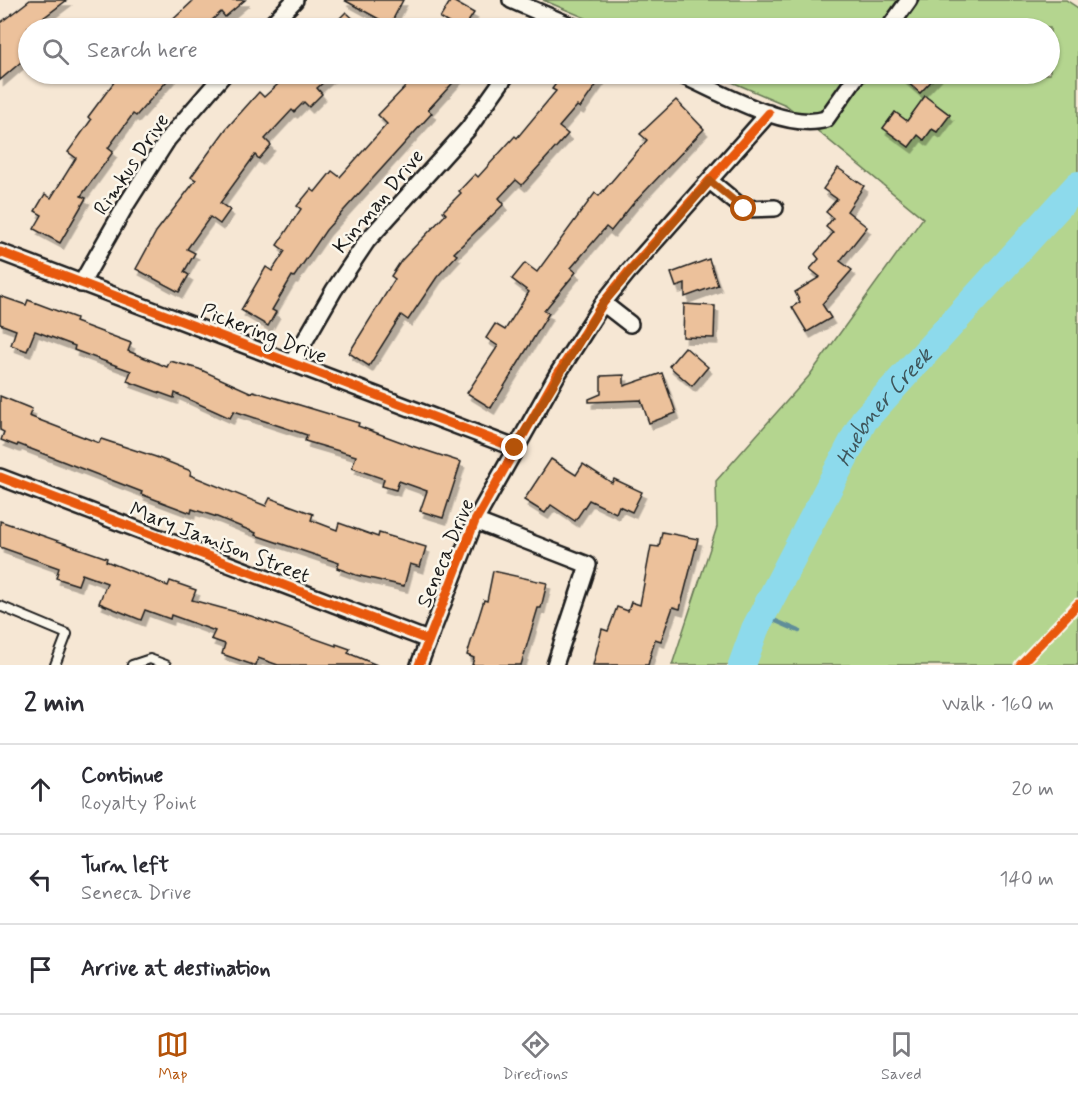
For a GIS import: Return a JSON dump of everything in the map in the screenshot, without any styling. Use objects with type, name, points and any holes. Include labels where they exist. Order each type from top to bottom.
[{"type":"street","points":[[278,18],[295,0]]},
{"type":"street","points":[[511,0],[552,18]]},
{"type":"street","points":[[896,18],[909,0]]},
{"type":"street","name":"Rimkus Drive","points":[[81,284],[126,205],[168,139],[215,84]]},
{"type":"street","name":"Kinman Drive","points":[[292,363],[334,290],[367,241],[468,129],[500,84]]},
{"type":"street","points":[[702,84],[769,113],[801,123],[814,123],[826,119],[851,84]]},
{"type":"street","name":"Seneca Drive","points":[[419,665],[475,521],[515,448],[603,303],[769,113]]},
{"type":"street","points":[[710,181],[744,209],[775,208]]},
{"type":"street","name":"Pickering Drive","points":[[0,252],[515,448]]},
{"type":"street","points":[[603,303],[630,324]]},
{"type":"street","name":"Mary Jamison Street","points":[[0,477],[428,640]]},
{"type":"street","points":[[475,521],[588,565],[555,665]]},
{"type":"lane","points":[[0,606],[67,634],[55,665]]},
{"type":"lane","points":[[132,665],[150,659],[166,665]]},
{"type":"green space","points":[[543,0],[1066,0],[1078,8],[1078,665],[672,665],[717,527],[716,481],[809,376],[923,218],[786,105],[737,84],[910,84],[920,93],[928,84],[1060,84],[1060,18],[585,18]],"holes":[[[925,96],[950,115],[937,132],[932,129],[924,140],[918,135],[909,147],[883,128],[895,112],[907,121]]]},
{"type":"building","points":[[30,0],[67,0],[43,18],[18,18],[18,65],[0,80],[0,23]]},
{"type":"building","points":[[194,0],[245,0],[225,17],[221,12],[214,18],[175,18]]},
{"type":"building","points":[[344,0],[403,0],[394,18],[377,18]]},
{"type":"building","points":[[451,0],[474,13],[471,18],[440,18]]},
{"type":"building","points":[[346,12],[352,18],[340,18]]},
{"type":"building","points":[[113,84],[164,84],[136,116],[133,114],[108,148],[113,152],[81,196],[86,198],[60,243],[34,229],[42,215],[35,211],[45,194],[51,198],[76,158],[68,152],[91,120],[88,117]]},
{"type":"building","points":[[278,84],[322,84],[317,88],[322,94],[309,107],[304,102],[294,112],[292,110],[265,139],[271,145],[259,159],[255,155],[220,203],[230,210],[220,224],[210,217],[187,249],[195,253],[184,272],[189,275],[179,292],[136,269],[156,232],[196,180],[191,177],[226,129],[259,92],[264,97]]},
{"type":"building","points":[[408,84],[452,84],[428,110],[432,113],[326,230],[294,277],[292,276],[272,310],[276,312],[268,326],[241,310],[266,267],[272,271],[285,251],[277,245],[301,209],[297,206],[311,189],[315,192],[332,171],[340,177],[387,124],[378,115]]},
{"type":"building","points":[[556,84],[597,84],[580,108],[577,106],[559,127],[568,134],[522,185],[516,180],[499,198],[504,204],[454,253],[457,255],[437,277],[408,320],[401,315],[369,366],[349,353],[395,279],[391,276],[401,261],[446,214],[443,211],[461,193],[459,191],[475,174],[478,177],[515,136],[517,138],[556,91],[552,89]]},
{"type":"building","points":[[910,84],[929,84],[920,93]]},
{"type":"building","points":[[925,96],[950,115],[937,132],[932,129],[924,140],[918,135],[909,147],[883,128],[895,112],[907,121]]},
{"type":"building","points":[[676,100],[704,129],[632,205],[611,231],[606,227],[571,268],[576,272],[544,311],[549,313],[491,408],[467,393],[498,346],[486,338],[495,324],[505,330],[529,292],[512,279],[525,263],[537,272],[595,193],[599,196],[647,140],[640,134]]},
{"type":"building","points":[[838,168],[864,186],[847,211],[867,227],[840,261],[852,270],[822,304],[831,318],[807,332],[792,307],[800,302],[795,292],[820,277],[810,269],[819,259],[815,254],[833,233],[826,227],[833,218],[826,212],[837,199],[823,189]]},
{"type":"building","points":[[709,259],[718,285],[685,297],[685,284],[676,287],[671,273]]},
{"type":"building","points":[[0,296],[26,305],[28,300],[76,318],[75,322],[131,343],[128,351],[167,367],[170,361],[199,369],[252,393],[253,391],[359,423],[358,426],[461,462],[443,518],[420,511],[427,491],[399,481],[396,490],[382,486],[384,479],[352,468],[356,456],[305,441],[307,435],[234,411],[230,418],[175,393],[174,398],[127,381],[131,371],[74,350],[75,346],[35,331],[27,351],[11,345],[16,330],[0,324]]},
{"type":"building","points":[[684,304],[715,306],[714,338],[683,337]]},
{"type":"building","points":[[685,347],[708,367],[692,386],[669,366]]},
{"type":"building","points":[[662,373],[676,413],[649,423],[641,400],[589,402],[589,399],[601,394],[601,376],[624,375],[624,386]]},
{"type":"building","points":[[0,396],[32,409],[29,416],[99,443],[101,439],[156,457],[191,471],[190,475],[266,506],[270,498],[313,514],[311,520],[337,530],[339,523],[378,537],[379,533],[426,547],[420,567],[410,564],[404,586],[356,575],[337,568],[339,563],[255,535],[256,533],[217,517],[192,509],[191,513],[18,444],[17,446],[1,440],[4,432],[0,430]]},
{"type":"building","points":[[551,459],[576,475],[583,464],[612,483],[614,479],[642,492],[632,512],[619,506],[616,513],[589,500],[575,521],[551,505],[545,513],[524,500]]},
{"type":"building","points":[[0,521],[107,558],[106,561],[168,586],[170,581],[196,590],[192,600],[251,616],[336,646],[336,644],[350,649],[348,653],[377,665],[278,665],[258,658],[256,665],[253,665],[222,654],[225,644],[211,639],[215,631],[171,615],[170,619],[145,610],[141,620],[99,603],[107,583],[82,574],[78,585],[56,578],[59,568],[0,547]]},
{"type":"building","points":[[662,532],[698,539],[680,609],[673,607],[661,641],[655,639],[648,665],[593,665],[602,629],[608,631],[617,607],[628,611],[631,602],[640,605],[651,546],[659,547]]},
{"type":"building","points":[[493,571],[547,583],[541,608],[538,608],[521,665],[472,665],[474,658],[467,655],[484,600],[487,601]]},
{"type":"waterway","name":"Huebner Creek","points":[[742,665],[755,629],[864,420],[1078,185]]},
{"type":"waterway","points":[[762,615],[799,631]]},
{"type":"cycle path","points":[[419,665],[475,521],[557,375],[603,303],[628,272],[769,113]]},
{"type":"cycle path","points":[[0,252],[515,448]]},
{"type":"cycle path","points":[[0,477],[428,640]]},
{"type":"cycle path","points":[[1020,665],[1078,604]]},
{"type":"route","points":[[515,448],[557,375],[603,303],[710,181],[744,209]]}]
